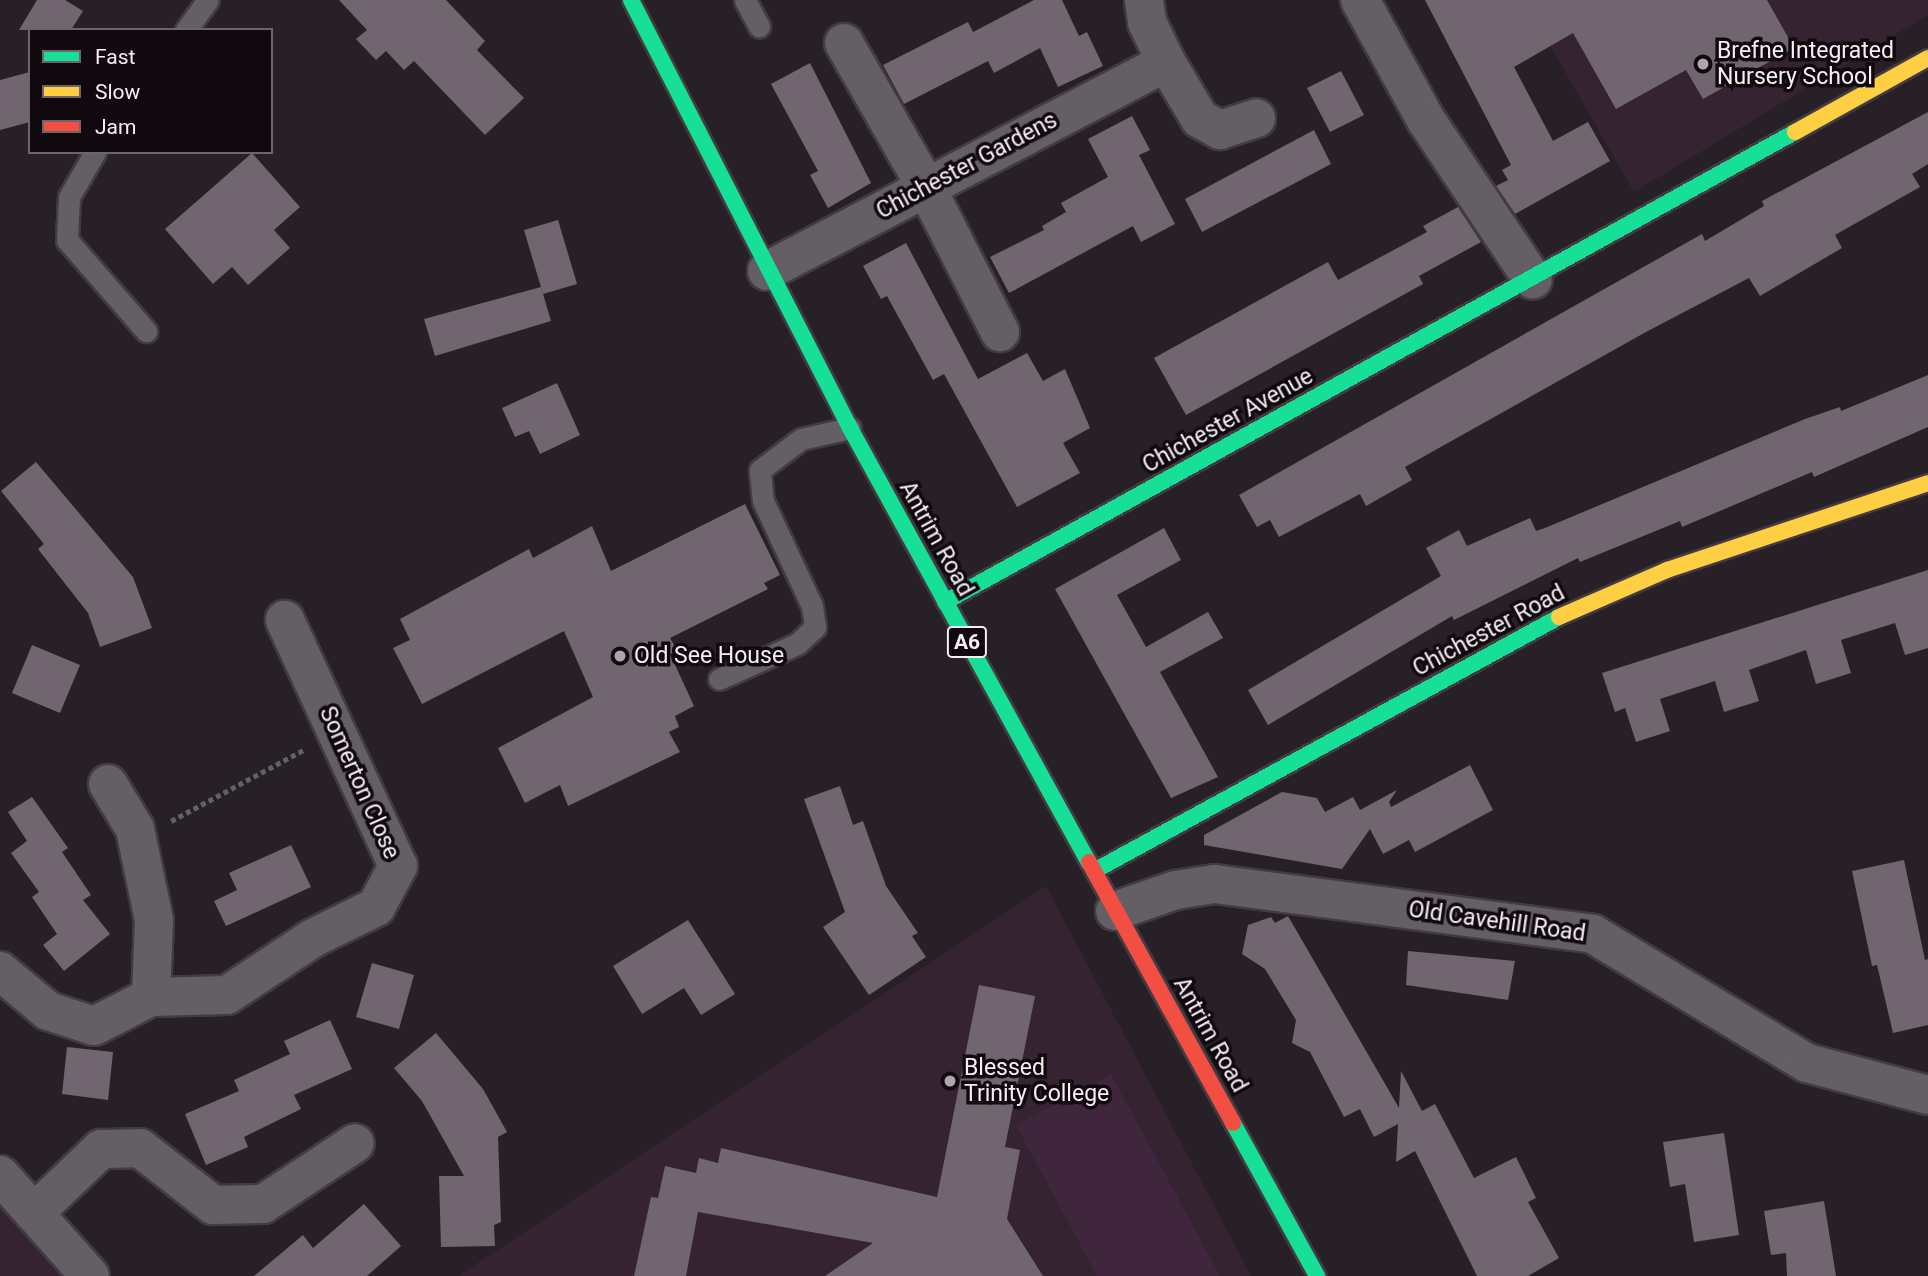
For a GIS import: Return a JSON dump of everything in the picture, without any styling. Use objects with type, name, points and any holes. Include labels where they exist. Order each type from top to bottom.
[{"type":"street","name":"Antrim Road","points":[[631,0],[767,271],[850,428],[1317,1276]]},
{"type":"street","points":[[1144,0],[1147,22],[1166,62],[1200,119],[1220,130],[1256,117]]},
{"type":"street","points":[[1360,0],[1426,120],[1533,280]]},
{"type":"street","points":[[844,43],[926,187],[1000,332]]},
{"type":"street","name":"Chichester Avenue","points":[[945,602],[1533,280],[1928,58]]},
{"type":"street","name":"Chichester Gardens","points":[[767,271],[1166,62]]},
{"type":"street","name":"Chichester Road","points":[[1094,871],[1538,626],[1667,569],[1928,483]]},
{"type":"street","name":"Somerton Close","points":[[0,971],[48,1011],[94,1026],[151,997],[227,995],[313,938],[376,908],[398,866],[285,620]]},
{"type":"street","points":[[108,785],[137,839],[154,920],[151,997]]},
{"type":"street","name":"Old Cavehill Road","points":[[1115,911],[1176,890],[1214,884],[1593,934],[1807,1063],[1928,1095]]},
{"type":"street","points":[[34,1213],[101,1149],[140,1148],[213,1205],[263,1204],[355,1143]]},
{"type":"street","points":[[0,1175],[90,1276]]},
{"type":"lane","points":[[187,28],[208,0]]},
{"type":"lane","points":[[745,0],[759,26]]},
{"type":"lane","points":[[94,154],[69,197],[67,240],[146,331]]},
{"type":"lane","points":[[719,679],[797,643],[815,627],[812,606],[763,501],[760,470],[801,439],[850,428]]},
{"type":"path","points":[[137,839],[337,733]]},
{"type":"shaded area","name":"Brefne Integrated Nursery School","points":[[1524,0],[1928,0],[1928,15],[1634,192]]},
{"type":"shaded area","name":"Blessed Trinity College","points":[[1046,886],[1251,1276],[458,1276]]},
{"type":"shaded area","points":[[1111,1074],[1220,1276],[1097,1276],[1016,1125]]},
{"type":"shaded area","points":[[0,1198],[69,1276],[0,1276]]},
{"type":"building","points":[[37,0],[65,0],[83,11],[72,28],[19,30]]},
{"type":"building","points":[[339,0],[446,0],[485,41],[477,50],[524,98],[485,135],[414,61],[404,70],[386,51],[376,60],[356,39],[367,30]]},
{"type":"building","points":[[1034,0],[1062,0],[1079,36],[1087,32],[1103,66],[1058,87],[1040,48],[994,73],[988,61],[904,104],[883,65],[968,22],[973,32]]},
{"type":"building","points":[[1425,0],[1767,0],[1794,48],[1703,99],[1686,70],[1616,109],[1573,33],[1514,67],[1553,141],[1588,122],[1610,161],[1515,214],[1496,186],[1508,180],[1502,170],[1511,165]]},
{"type":"building","points":[[810,63],[871,183],[828,208],[810,175],[818,171],[771,84]]},
{"type":"building","points":[[1341,71],[1364,115],[1330,132],[1307,88]]},
{"type":"building","points":[[28,73],[28,123],[0,130],[0,80]]},
{"type":"building","points":[[1928,112],[1928,164],[1912,174],[1920,187],[1835,235],[1842,248],[1760,296],[1749,278],[1646,332],[1405,467],[1412,480],[1366,506],[1360,494],[1279,537],[1270,520],[1257,527],[1239,495],[1702,234],[1705,241],[1764,206],[1762,201]]},
{"type":"building","points":[[1132,116],[1150,150],[1139,155],[1175,224],[1141,242],[1133,226],[1009,293],[990,257],[1044,230],[1042,226],[1066,212],[1061,203],[1108,177],[1088,139]]},
{"type":"building","points":[[1314,130],[1331,164],[1202,232],[1185,199]]},
{"type":"building","points":[[251,154],[300,207],[274,230],[290,248],[248,285],[232,267],[213,284],[165,229]]},
{"type":"building","points":[[1458,207],[1481,242],[1419,276],[1423,284],[1186,415],[1154,358],[1328,262],[1338,280],[1427,232],[1423,226]]},
{"type":"building","points":[[558,220],[577,284],[543,294],[524,230]]},
{"type":"building","points":[[906,243],[978,379],[1027,353],[1043,381],[1065,369],[1090,428],[1063,443],[1080,473],[1017,507],[944,374],[933,380],[887,296],[881,299],[863,266]]},
{"type":"building","points":[[541,287],[551,321],[435,356],[424,319]]},
{"type":"building","points":[[1928,375],[1928,427],[1814,477],[1812,472],[1682,527],[1680,521],[1580,562],[1578,558],[1454,620],[1452,616],[1268,725],[1248,690],[1441,576],[1426,548],[1459,530],[1467,546],[1530,518],[1536,531],[1805,419],[1840,407],[1841,411]]},
{"type":"building","points":[[557,383],[580,435],[540,454],[529,431],[515,437],[502,408]]},
{"type":"building","points":[[36,462],[133,577],[152,628],[100,647],[88,613],[38,549],[44,544],[1,491]]},
{"type":"building","name":"Old See House","points":[[745,504],[780,575],[764,583],[768,589],[670,638],[677,650],[670,654],[694,706],[675,716],[679,727],[669,732],[680,752],[568,806],[560,785],[525,803],[498,748],[593,697],[564,631],[422,704],[393,648],[410,640],[400,619],[529,549],[533,558],[592,526],[611,571]]},
{"type":"building","points":[[1164,528],[1181,560],[1117,595],[1146,647],[1208,612],[1223,638],[1160,672],[1218,777],[1171,798],[1055,589]]},
{"type":"building","points":[[1928,570],[1928,648],[1905,655],[1895,623],[1841,640],[1851,673],[1816,684],[1806,650],[1749,670],[1759,701],[1724,712],[1715,681],[1660,699],[1670,731],[1636,742],[1625,708],[1615,712],[1602,673]]},
{"type":"building","points":[[32,645],[80,665],[60,713],[12,693]]},
{"type":"building","points":[[1470,765],[1493,810],[1415,852],[1409,840],[1383,854],[1370,829],[1342,869],[1204,845],[1204,835],[1282,792],[1317,798],[1325,812],[1353,797],[1360,810],[1397,790],[1389,802],[1391,807]]},
{"type":"building","points":[[840,786],[853,825],[863,821],[886,886],[918,933],[912,936],[926,957],[869,995],[823,927],[845,912],[804,799]]},
{"type":"building","points":[[32,797],[68,848],[62,852],[91,895],[83,900],[110,934],[64,971],[43,945],[57,934],[32,897],[39,892],[11,853],[27,841],[8,812]]},
{"type":"building","points":[[291,845],[311,887],[226,926],[214,901],[237,890],[229,873]]},
{"type":"building","points":[[1904,860],[1925,960],[1928,959],[1928,1025],[1893,1033],[1877,965],[1872,966],[1852,871]]},
{"type":"building","points":[[1288,916],[1399,1108],[1401,1071],[1422,1111],[1435,1104],[1474,1178],[1516,1157],[1536,1198],[1528,1202],[1559,1258],[1528,1276],[1477,1276],[1415,1151],[1396,1162],[1398,1124],[1374,1137],[1360,1109],[1344,1117],[1310,1052],[1292,1043],[1296,1020],[1265,969],[1242,954],[1248,925],[1271,917],[1275,923]]},
{"type":"building","points":[[688,920],[735,994],[701,1015],[684,988],[642,1014],[613,966]]},
{"type":"building","points":[[1408,951],[1515,961],[1508,1000],[1406,985]]},
{"type":"building","points":[[372,963],[414,975],[399,1029],[356,1017]]},
{"type":"building","points":[[979,985],[1035,996],[1005,1147],[1020,1150],[1007,1219],[1043,1276],[825,1276],[873,1243],[698,1212],[686,1276],[634,1276],[651,1197],[658,1198],[665,1166],[696,1173],[699,1158],[718,1163],[721,1148],[937,1197]]},
{"type":"building","points":[[330,1020],[352,1069],[294,1095],[301,1109],[244,1137],[248,1147],[206,1165],[185,1114],[239,1091],[234,1080],[290,1054],[284,1041]]},
{"type":"building","points":[[436,1033],[483,1089],[507,1132],[498,1137],[501,1222],[494,1225],[495,1246],[441,1247],[439,1176],[464,1176],[422,1101],[394,1068]]},
{"type":"building","points":[[67,1047],[113,1052],[108,1100],[62,1094]]},
{"type":"building","points":[[1724,1133],[1739,1235],[1694,1242],[1685,1184],[1670,1187],[1663,1142]]},
{"type":"building","points":[[1824,1201],[1836,1276],[1787,1276],[1786,1253],[1771,1255],[1764,1211]]},
{"type":"building","points":[[364,1204],[401,1246],[367,1276],[254,1276],[303,1235],[313,1248]]},
{"type":"traffic: fast","points":[[631,0],[850,428],[1089,862]]},
{"type":"traffic: fast","points":[[945,602],[1795,132]]},
{"type":"traffic: fast","points":[[1094,871],[1559,617]]},
{"type":"traffic: fast","points":[[1233,1123],[1317,1276]]},
{"type":"traffic: slow","points":[[1795,132],[1928,58]]},
{"type":"traffic: slow","points":[[1559,617],[1667,570],[1928,483]]},
{"type":"traffic: jam","points":[[1089,862],[1233,1123]]},
{"type":"place","name":"Brefne Integrated Nursery School","points":[[1703,64]]},
{"type":"place","name":"Old See House","points":[[620,656]]},
{"type":"place","name":"Blessed Trinity College","points":[[950,1081]]}]
